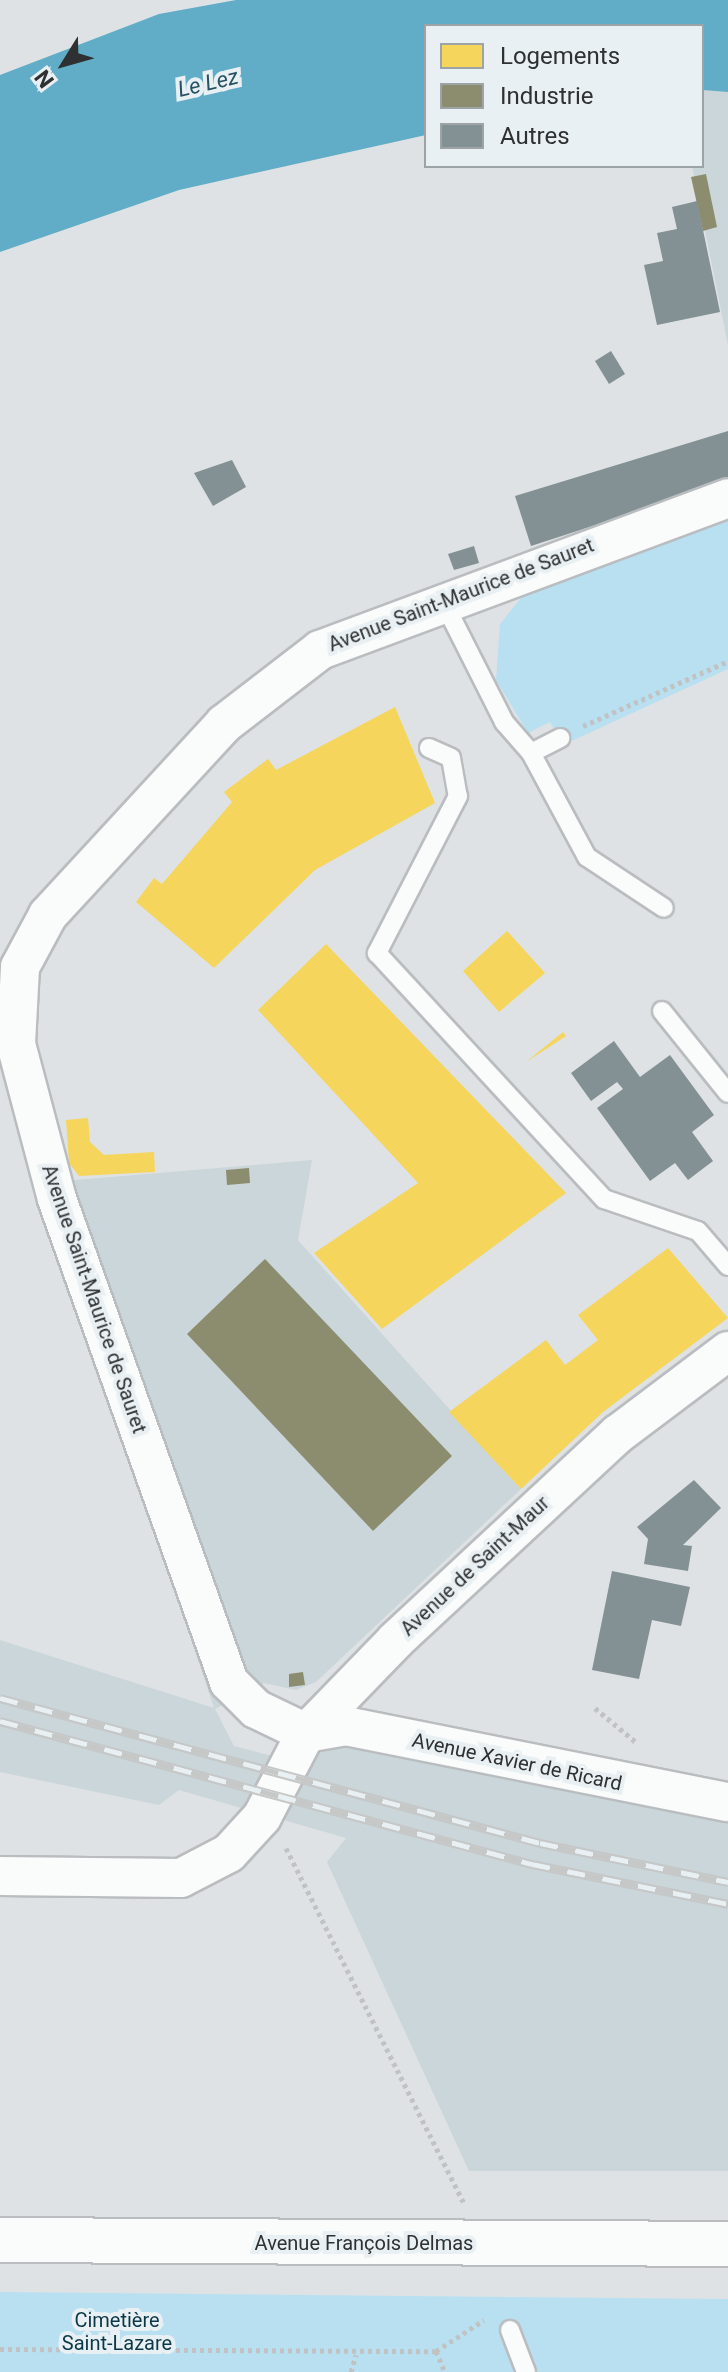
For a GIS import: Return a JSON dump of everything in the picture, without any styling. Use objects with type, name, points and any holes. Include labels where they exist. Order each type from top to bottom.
[{"type":"main road","name":"Avenue François Delmas","points":[[0,2240],[728,2244]]},
{"type":"street","name":"Avenue Saint-Maurice de Sauret","points":[[306,1733],[256,1709],[229,1682],[57,1199],[13,1006],[20,967],[48,915],[224,724],[320,650],[443,600],[728,498]]},
{"type":"street","name":"Avenue de Saint-Maur","points":[[0,1876],[181,1878],[229,1853],[262,1817],[306,1733],[618,1434],[728,1351]]},
{"type":"street","name":"Avenue Xavier de Ricard","points":[[306,1733],[346,1726],[728,1802]]},
{"type":"lane","points":[[443,600],[504,722],[531,753],[587,857],[664,908]]},
{"type":"lane","points":[[531,753],[560,738]]},
{"type":"lane","points":[[429,748],[451,758],[458,796],[377,953],[604,1199],[698,1231],[728,1266]]},
{"type":"lane","points":[[662,1011],[728,1093]]},
{"type":"lane","points":[[510,2330],[526,2372]]},
{"type":"path","points":[[560,738],[728,661]]},
{"type":"path","points":[[595,1708],[647,1751]]},
{"type":"path","points":[[262,1817],[302,1868],[483,2244]]},
{"type":"path","points":[[0,2349],[356,2355],[436,2351],[480,2319],[510,2330]]},
{"type":"path","points":[[436,2351],[445,2372]]},
{"type":"path","points":[[351,2372],[356,2355]]},
{"type":"shaded area","points":[[704,90],[728,92],[728,345],[692,168],[704,168]]},
{"type":"shaded area","points":[[312,1160],[298,1240],[521,1489],[316,1682],[296,1690],[264,1683],[215,1709],[234,1746],[300,1763],[338,1739],[728,1820],[728,2171],[469,2171],[327,1862],[346,1838],[179,1790],[159,1805],[0,1772],[0,1640],[214,1708],[40,1183]]},
{"type":"green space","points":[[728,518],[728,669],[563,745],[550,722],[528,733],[496,680],[500,624],[534,582]]},
{"type":"green space","name":"Cimetière Saint-Lazare","points":[[0,2292],[728,2299],[728,2372],[0,2372]]},
{"type":"water","name":"Le Lez","points":[[236,0],[728,0],[728,92],[704,90],[704,24],[424,24],[424,135],[179,190],[0,252],[0,75],[159,14]]},
{"type":"building: Logements","points":[[395,707],[435,803],[315,870],[214,968],[136,902],[154,878],[162,884],[232,802],[224,792],[268,759],[276,770]]},
{"type":"building: Logements","points":[[507,931],[545,973],[499,1012],[463,971]]},
{"type":"building: Logements","points":[[326,944],[566,1193],[382,1329],[314,1253],[418,1183],[258,1010]]},
{"type":"building: Logements","points":[[563,1032],[566,1036],[526,1062]]},
{"type":"building: Logements","points":[[88,1118],[90,1142],[104,1155],[154,1152],[155,1172],[79,1176],[69,1163],[66,1120]]},
{"type":"building: Logements","points":[[668,1248],[728,1318],[603,1412],[521,1489],[449,1412],[546,1340],[565,1365],[598,1340],[578,1315]]},
{"type":"building: Industrie","points":[[706,174],[717,227],[703,231],[691,177]]},
{"type":"building: Industrie","points":[[249,1168],[250,1183],[227,1185],[226,1170]]},
{"type":"building: Industrie","points":[[265,1259],[452,1456],[373,1531],[187,1334]]},
{"type":"building: Industrie","points":[[303,1672],[305,1685],[289,1687],[289,1674]]},
{"type":"building: Autres","points":[[697,201],[720,312],[657,325],[644,265],[663,261],[657,233],[677,229],[672,207]]},
{"type":"building: Autres","points":[[611,351],[625,374],[609,384],[595,361]]},
{"type":"building: Autres","points":[[728,431],[728,482],[531,546],[515,496]]},
{"type":"building: Autres","points":[[232,460],[246,487],[213,506],[194,473]]},
{"type":"building: Autres","points":[[474,546],[479,563],[454,570],[448,554]]},
{"type":"building: Autres","points":[[614,1041],[640,1077],[670,1055],[714,1115],[692,1132],[713,1161],[688,1180],[675,1163],[650,1181],[597,1108],[623,1089],[617,1082],[591,1101],[571,1073]]},
{"type":"building: Autres","points":[[694,1480],[721,1508],[683,1545],[692,1546],[688,1571],[644,1564],[648,1539],[637,1527]]},
{"type":"building: Autres","points":[[612,1571],[690,1587],[681,1626],[652,1620],[639,1679],[592,1670]]},
{"type":"railway","points":[[0,1698],[540,1843],[728,1882]]},
{"type":"railway","points":[[0,1721],[532,1864],[728,1904]]}]
